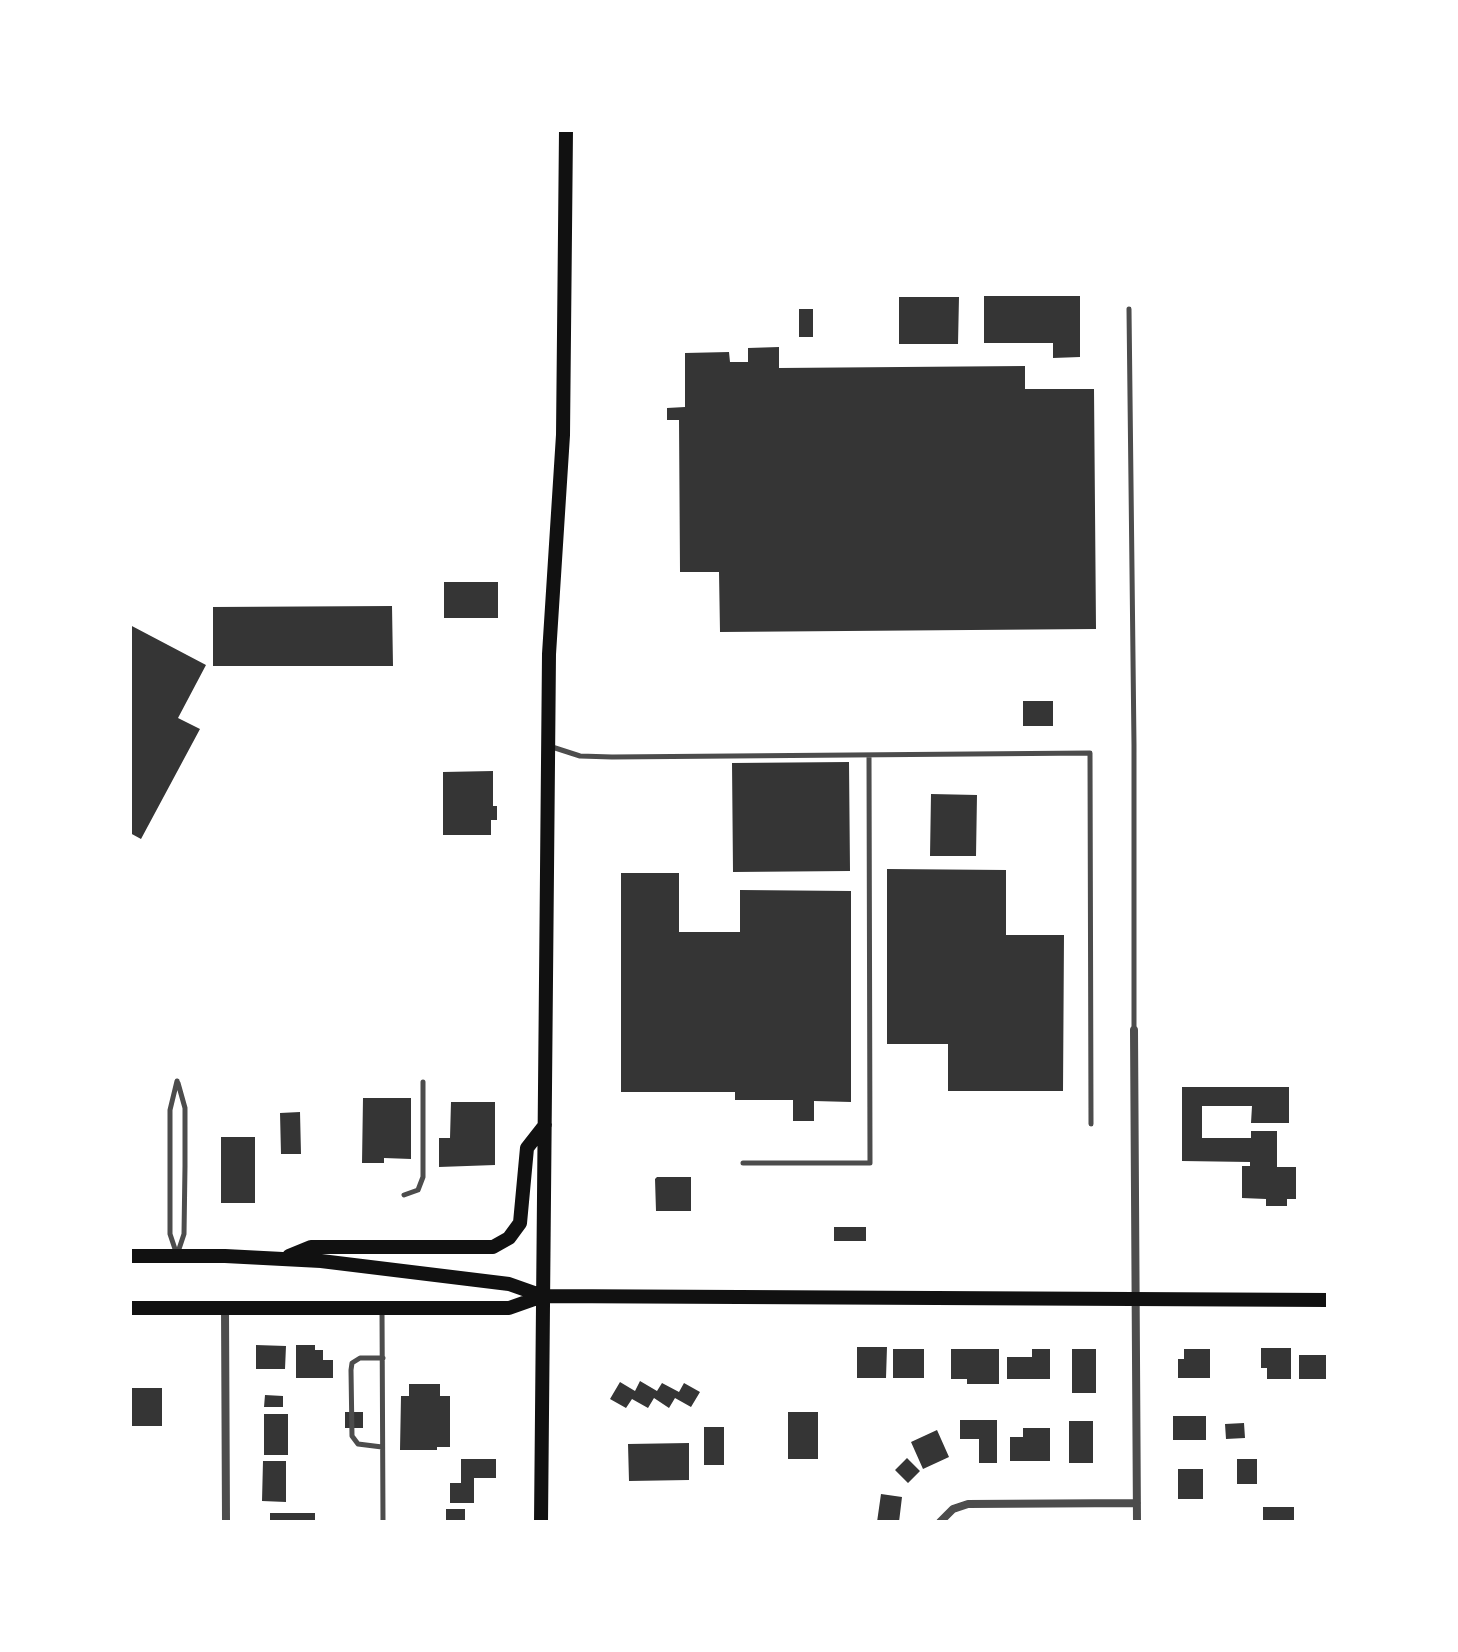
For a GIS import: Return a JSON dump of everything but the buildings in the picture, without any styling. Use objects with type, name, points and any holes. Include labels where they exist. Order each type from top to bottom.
[{"type":"main road","points":[[541,1522],[550,635],[563,435],[566,137]]},
{"type":"main road","points":[[283,1258],[311,1247],[493,1247],[509,1238],[520,1223],[527,1148],[545,1125]]},
{"type":"main road","points":[[130,1256],[283,1258],[509,1284],[543,1296],[1328,1300]]},
{"type":"main road","points":[[130,1266],[158,1256]]},
{"type":"main road","points":[[130,1308],[509,1308],[543,1296]]},
{"type":"street","points":[[1134,1030],[1137,1522]]},
{"type":"street","points":[[225,1308],[226,1522]]},
{"type":"street","points":[[940,1522],[953,1509],[976,1504],[1137,1503]]},
{"type":"lane","points":[[566,137],[572,130]]},
{"type":"lane","points":[[1129,309],[1134,1030]]},
{"type":"lane","points":[[548,746],[580,756],[612,757],[1090,753],[1091,1124]]},
{"type":"lane","points":[[743,1163],[870,1163],[869,755]]},
{"type":"lane","points":[[177,1081],[185,1108],[184,1234],[177,1256],[170,1234],[170,1110],[177,1081]]},
{"type":"lane","points":[[404,1195],[418,1190],[423,1177],[423,1082]]},
{"type":"lane","points":[[382,1308],[383,1522]]},
{"type":"lane","points":[[382,1447],[358,1444],[352,1436],[351,1370],[352,1363],[360,1358],[383,1358]]}]
